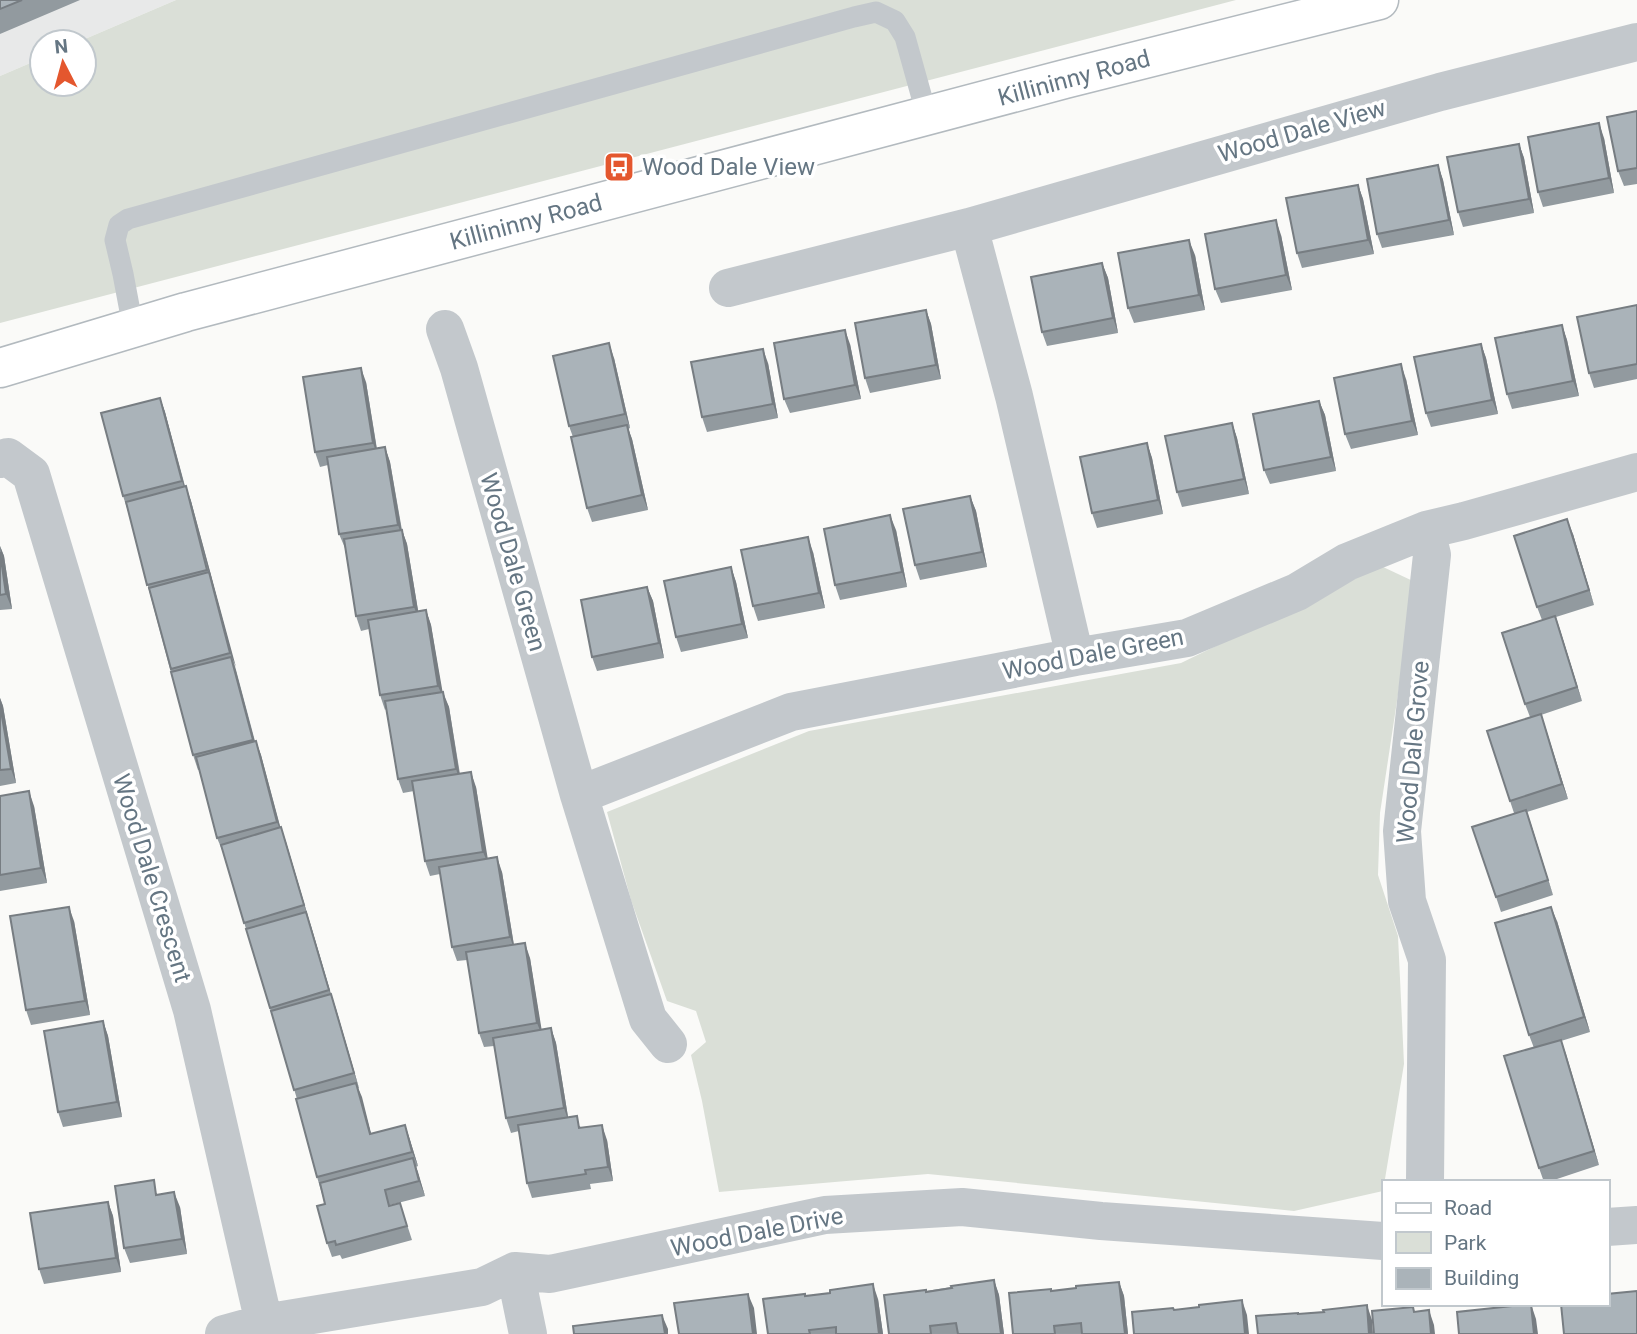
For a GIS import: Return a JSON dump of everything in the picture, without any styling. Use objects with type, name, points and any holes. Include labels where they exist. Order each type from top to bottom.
[{"type":"main road","name":"Killininny Road","points":[[0,368],[133,327],[1065,79],[1379,0]]},
{"type":"street","name":"Wood Dale View","points":[[728,288],[970,227],[1440,92],[1637,42]]},
{"type":"street","points":[[970,227],[1014,396],[1075,657]]},
{"type":"street","name":"Wood Dale Green","points":[[445,329],[459,368],[579,795],[648,1019],[668,1044]]},
{"type":"street","name":"Wood Dale Crescent","points":[[0,460],[8,457],[32,474],[191,1010],[264,1323]]},
{"type":"street","name":"Wood Dale Green","points":[[579,795],[791,712],[1187,638],[1297,592],[1347,562],[1426,530],[1637,472]]},
{"type":"street","name":"Wood Dale Grove","points":[[1425,1180],[1427,960],[1407,901],[1402,831],[1432,555],[1426,530]]},
{"type":"street","name":"Wood Dale Drive","points":[[515,1271],[550,1274],[825,1215],[962,1207],[1101,1221],[1382,1241]]},
{"type":"street","points":[[1609,1227],[1637,1225]]},
{"type":"street","points":[[224,1334],[264,1323],[482,1287],[515,1271],[528,1334]]},
{"type":"lane","points":[[133,327],[115,240],[119,225],[128,219],[854,16],[876,12],[895,21],[905,37],[928,116]]},
{"type":"shaded area","points":[[0,0],[176,0],[98,33],[98,28],[28,28],[28,64],[0,76]]},
{"type":"green space","points":[[176,0],[1236,0],[0,323],[0,76],[28,64],[28,98],[98,98],[98,33]]},
{"type":"green space","points":[[1381,566],[1415,582],[1380,813],[1378,875],[1398,936],[1404,1064],[1382,1191],[1294,1211],[928,1174],[719,1192],[691,1055],[706,1042],[696,1011],[667,1001],[631,900],[607,812],[809,731],[1181,663]]},
{"type":"building","points":[[0,0],[22,0],[0,9]]},
{"type":"building","points":[[1637,111],[1637,168],[1618,171],[1607,117]]},
{"type":"building","points":[[1599,123],[1609,178],[1538,192],[1528,137]]},
{"type":"building","points":[[1519,144],[1529,199],[1458,212],[1447,157]]},
{"type":"building","points":[[1438,165],[1449,220],[1377,234],[1367,179]]},
{"type":"building","points":[[1358,185],[1368,240],[1297,253],[1286,198]]},
{"type":"building","points":[[1276,220],[1286,275],[1215,289],[1205,234]]},
{"type":"building","points":[[1189,240],[1199,295],[1128,308],[1118,253]]},
{"type":"building","points":[[1102,263],[1113,318],[1042,332],[1031,277]]},
{"type":"building","points":[[1637,305],[1637,364],[1589,373],[1577,317]]},
{"type":"building","points":[[926,310],[936,365],[865,378],[855,323]]},
{"type":"building","points":[[1562,325],[1573,381],[1507,394],[1495,338]]},
{"type":"building","points":[[845,330],[855,385],[784,399],[774,343]]},
{"type":"building","points":[[609,343],[625,414],[569,426],[553,356]]},
{"type":"building","points":[[1481,344],[1492,400],[1426,413],[1414,357]]},
{"type":"building","points":[[763,349],[773,404],[702,417],[691,362]]},
{"type":"building","points":[[1401,364],[1412,421],[1345,434],[1334,378]]},
{"type":"building","points":[[361,368],[373,443],[315,452],[303,377]]},
{"type":"building","points":[[160,398],[182,481],[123,496],[101,413]]},
{"type":"building","points":[[1319,401],[1331,457],[1264,470],[1253,414]]},
{"type":"building","points":[[1232,423],[1244,479],[1177,492],[1165,436]]},
{"type":"building","points":[[627,425],[642,495],[587,508],[571,437]]},
{"type":"building","points":[[1147,443],[1158,500],[1092,513],[1080,457]]},
{"type":"building","points":[[385,447],[398,525],[339,534],[327,457]]},
{"type":"building","points":[[186,486],[207,570],[147,585],[126,502]]},
{"type":"building","points":[[970,496],[982,552],[915,565],[903,509]]},
{"type":"building","points":[[890,515],[902,572],[835,585],[824,529]]},
{"type":"building","points":[[1567,519],[1589,590],[1537,607],[1514,536]]},
{"type":"building","points":[[402,530],[414,607],[356,616],[344,539]]},
{"type":"building","points":[[808,537],[819,593],[753,606],[741,550]]},
{"type":"building","points":[[0,552],[6,594],[0,595]]},
{"type":"building","points":[[731,567],[742,624],[676,637],[664,581]]},
{"type":"building","points":[[209,572],[230,653],[171,669],[149,588]]},
{"type":"building","points":[[647,587],[659,643],[592,657],[581,600]]},
{"type":"building","points":[[426,610],[438,686],[380,695],[368,620]]},
{"type":"building","points":[[1555,616],[1577,687],[1525,704],[1502,633]]},
{"type":"building","points":[[231,657],[253,740],[193,755],[171,672]]},
{"type":"building","points":[[443,692],[456,769],[398,779],[385,701]]},
{"type":"building","points":[[0,705],[11,769],[0,770]]},
{"type":"building","points":[[1541,714],[1562,784],[1510,801],[1487,731]]},
{"type":"building","points":[[256,741],[277,822],[217,838],[196,757]]},
{"type":"building","points":[[471,772],[483,852],[425,861],[412,781]]},
{"type":"building","points":[[29,791],[41,868],[0,875],[0,796]]},
{"type":"building","points":[[1526,810],[1548,880],[1496,897],[1472,827]]},
{"type":"building","points":[[281,827],[304,905],[244,923],[221,845]]},
{"type":"building","points":[[497,857],[510,937],[452,947],[439,867]]},
{"type":"building","points":[[69,907],[85,1001],[26,1010],[10,916]]},
{"type":"building","points":[[1551,907],[1584,1017],[1529,1035],[1495,923]]},
{"type":"building","points":[[306,912],[329,990],[270,1008],[246,929]]},
{"type":"building","points":[[525,943],[537,1023],[479,1033],[466,952]]},
{"type":"building","points":[[331,994],[354,1073],[294,1090],[271,1011]]},
{"type":"building","points":[[103,1021],[117,1102],[58,1112],[44,1031]]},
{"type":"building","points":[[551,1028],[564,1108],[506,1118],[493,1038]]},
{"type":"building","points":[[1561,1040],[1594,1151],[1539,1168],[1504,1056]]},
{"type":"building","points":[[356,1083],[370,1134],[405,1125],[412,1152],[317,1177],[296,1099]]},
{"type":"building","points":[[577,1116],[579,1128],[602,1125],[608,1167],[585,1170],[586,1174],[527,1183],[518,1125]]},
{"type":"building","points":[[413,1158],[419,1181],[385,1190],[389,1206],[400,1203],[407,1226],[336,1245],[335,1241],[327,1243],[317,1206],[325,1204],[320,1183]]},
{"type":"building","points":[[154,1180],[156,1195],[174,1192],[182,1239],[124,1248],[115,1186]]},
{"type":"building","points":[[108,1202],[116,1258],[39,1269],[30,1213]]},
{"type":"building","points":[[994,1280],[1001,1334],[958,1334],[956,1323],[930,1326],[931,1334],[889,1334],[884,1295],[926,1292]]},
{"type":"building","points":[[1119,1282],[1125,1334],[1082,1334],[1081,1323],[1054,1326],[1055,1334],[1013,1334],[1009,1293],[1051,1291]]},
{"type":"building","points":[[873,1284],[879,1334],[836,1334],[836,1327],[809,1330],[810,1334],[768,1334],[763,1299],[830,1293],[830,1290]]},
{"type":"building","points":[[1637,1291],[1637,1334],[1564,1334],[1561,1306],[1609,1306],[1609,1294]]},
{"type":"building","points":[[748,1294],[753,1334],[679,1334],[674,1303]]},
{"type":"building","points":[[1242,1300],[1245,1334],[1134,1334],[1132,1312],[1174,1310]]},
{"type":"building","points":[[1367,1305],[1369,1334],[1258,1334],[1256,1316],[1324,1312],[1323,1310]]},
{"type":"building","points":[[1531,1306],[1534,1334],[1459,1334],[1457,1312]]},
{"type":"building","points":[[1413,1307],[1414,1312],[1429,1310],[1431,1334],[1374,1334],[1372,1311]]},
{"type":"building","points":[[662,1315],[665,1334],[574,1334],[573,1326]]},
{"type":"place","name":"Wood Dale View","points":[[619,167]]}]
